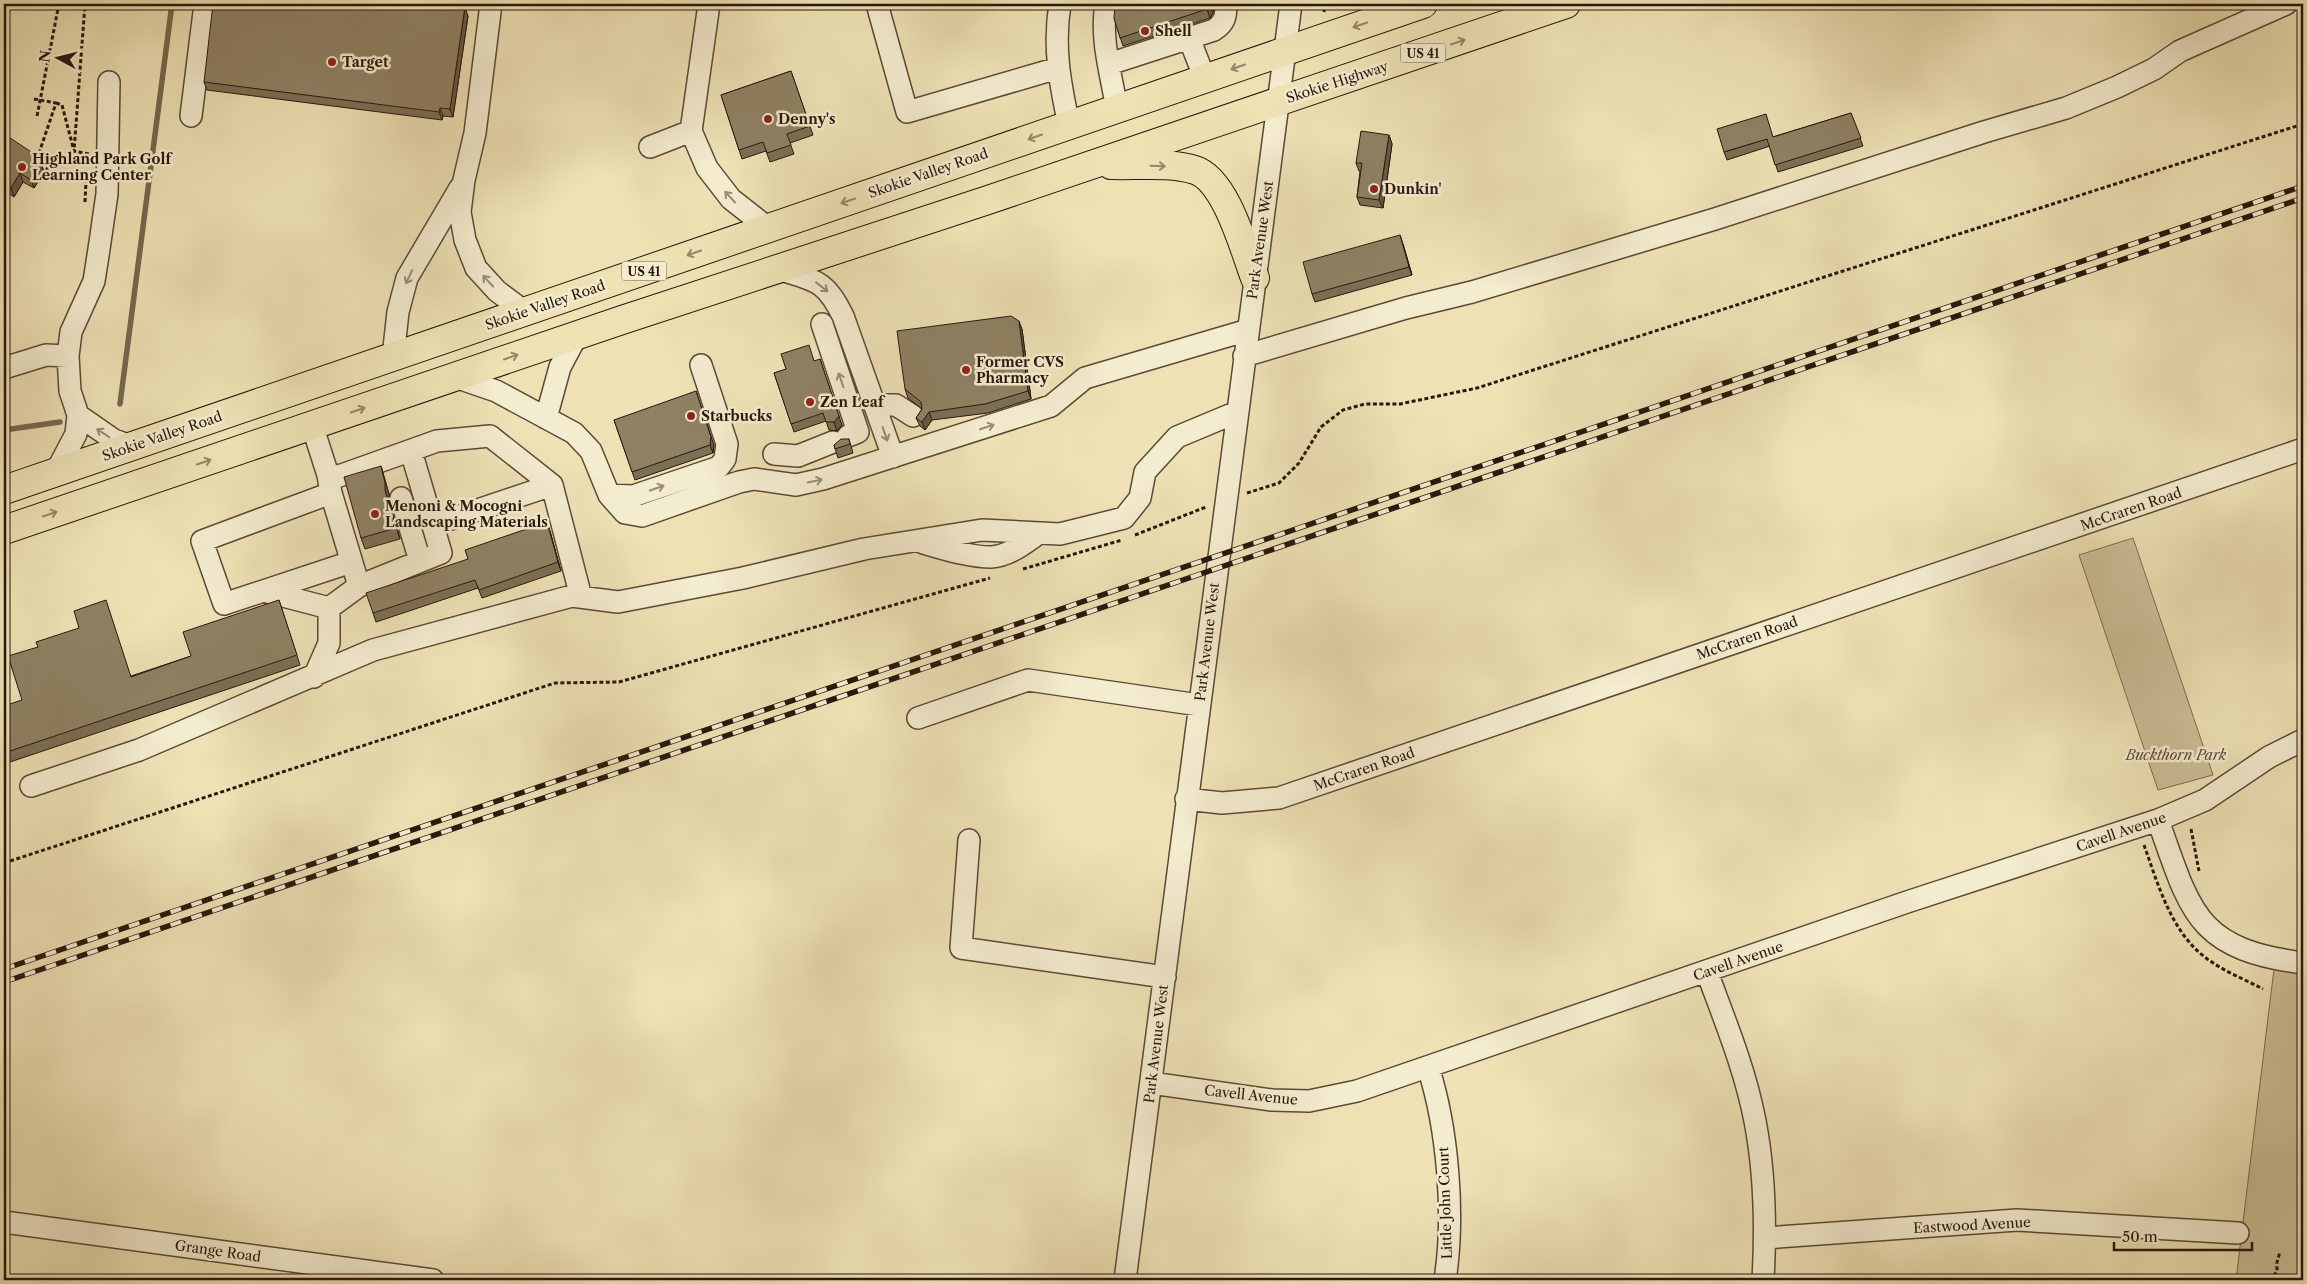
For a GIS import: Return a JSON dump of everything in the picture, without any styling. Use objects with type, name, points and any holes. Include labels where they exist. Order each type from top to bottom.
[{"type":"highway","name":"US 41","points":[[1285,52],[1423,4]]},
{"type":"highway","name":"Skokie Highway","points":[[1278,101],[1566,4]]},
{"type":"highway","name":"Skokie Valley Road","points":[[4,490],[1285,52]]},
{"type":"highway","name":"US 41","points":[[4,530],[577,335],[1278,101]]},
{"type":"highway","points":[[1092,164],[1166,166],[1196,170],[1211,180],[1222,194],[1255,278]]},
{"type":"street","points":[[191,116],[205,4]]},
{"type":"street","points":[[491,4],[475,133],[464,180],[460,212],[466,240],[476,268],[497,291],[525,312]]},
{"type":"street","points":[[709,4],[691,131],[707,168],[730,199],[768,228]]},
{"type":"street","points":[[877,4],[907,112],[1058,68]]},
{"type":"street","points":[[1060,4],[1056,40],[1058,68],[1069,125]]},
{"type":"street","points":[[1106,4],[1104,22],[1117,109]]},
{"type":"street","points":[[1109,64],[1214,30],[1222,24],[1226,15],[1226,4]]},
{"type":"street","name":"Park Avenue West","points":[[1125,1280],[1152,1083],[1186,799],[1291,4]]},
{"type":"street","points":[[1244,356],[1378,316],[1472,292],[1715,219],[1984,132],[2066,108],[2146,73],[2180,51],[2286,4]]},
{"type":"street","points":[[1189,38],[1205,79]]},
{"type":"street","points":[[56,472],[76,434],[78,415],[70,391],[68,356],[70,332],[94,281],[107,194],[109,82]]},
{"type":"street","points":[[650,147],[691,131]]},
{"type":"street","points":[[393,356],[398,312],[407,278],[464,180]]},
{"type":"street","points":[[778,269],[820,283],[834,297],[844,316],[893,457]]},
{"type":"street","points":[[774,454],[798,456],[858,432],[822,324]]},
{"type":"street","points":[[454,377],[496,391],[574,433],[591,451],[609,495],[625,513],[642,516],[739,482],[754,479],[796,484],[823,479],[1051,406],[1084,378],[1248,330]]},
{"type":"street","points":[[546,418],[560,368],[577,335]]},
{"type":"street","points":[[4,368],[46,355],[68,356]]},
{"type":"street","points":[[609,495],[633,496],[719,467],[725,458],[727,444],[701,365]]},
{"type":"street","points":[[875,405],[896,405],[948,439]]},
{"type":"street","points":[[31,786],[139,750],[314,677],[373,650],[572,596],[618,602],[743,578],[864,549],[982,530],[1060,534],[1124,518],[1140,498],[1145,472],[1177,437],[1237,412]]},
{"type":"street","points":[[78,415],[114,440],[131,446]]},
{"type":"street","points":[[312,425],[359,586]]},
{"type":"street","points":[[351,562],[224,604],[202,541],[329,484],[340,476],[390,466],[411,451],[437,441],[490,436],[552,485],[581,597]]},
{"type":"street","name":"McCraren Road","points":[[1186,799],[1222,803],[1279,798],[2303,449]]},
{"type":"street","points":[[329,608],[359,586],[441,553],[411,451]]},
{"type":"street","points":[[433,525],[552,485]]},
{"type":"street","points":[[401,498],[420,562]]},
{"type":"street","points":[[264,591],[329,608]]},
{"type":"street","points":[[314,677],[329,643],[329,608]]},
{"type":"street","points":[[918,718],[1028,680],[1199,704]]},
{"type":"street","name":"Cavell Avenue","points":[[1152,1083],[1272,1100],[1309,1101],[1357,1091],[1907,902],[2158,820],[2205,800],[2269,758],[2303,740]]},
{"type":"street","points":[[2158,820],[2182,886],[2191,906],[2205,925],[2222,940],[2242,950],[2260,956],[2303,963]]},
{"type":"street","points":[[969,840],[961,948],[1164,977]]},
{"type":"street","points":[[1707,972],[1738,1054],[1755,1120],[1763,1182],[1765,1238],[1763,1280]]},
{"type":"street","name":"Little John Court","points":[[1428,1067],[1434,1085],[1446,1158],[1448,1240],[1445,1280]]},
{"type":"street","name":"Eastwood Avenue","points":[[1765,1238],[2018,1220],[2238,1234]]},
{"type":"street","name":"Grange Road","points":[[4,1222],[433,1280]]},
{"type":"path","points":[[37,116],[59,4]]},
{"type":"path","points":[[74,151],[85,4]]},
{"type":"path","points":[[1324,12],[1325,4]]},
{"type":"path","points":[[34,99],[62,104],[74,151]]},
{"type":"path","points":[[50,164],[37,158],[56,103]]},
{"type":"path","points":[[39,180],[50,164],[74,151],[89,154],[88,162]]},
{"type":"path","points":[[86,179],[84,196],[88,209]]},
{"type":"path","points":[[2191,829],[2199,873]]},
{"type":"path","points":[[2268,1280],[2277,1272],[2280,1252]]},
{"type":"green space","name":"Buckthorn Park","points":[[2133,538],[2213,775],[2158,790],[2079,555]]},
{"type":"green space","points":[[2274,969],[2303,972],[2303,1280],[2236,1280]]},
{"type":"building","name":"Target","points":[[213,4],[459,4],[458,7],[465,7],[450,109],[440,108],[439,112],[204,82]]},
{"type":"building","name":"Shell","points":[[1115,4],[1210,4],[1207,9],[1120,38],[1114,18]]},
{"type":"building","name":"Denny's","points":[[791,71],[810,126],[787,134],[791,145],[767,153],[763,142],[739,150],[721,95]]},
{"type":"building","points":[[1851,113],[1861,138],[1775,165],[1767,139],[1724,152],[1717,129],[1766,114],[1773,137]]},
{"type":"building","name":"Dunkin'","points":[[1361,131],[1389,135],[1379,200],[1357,197],[1362,163],[1356,163]]},
{"type":"building","name":"Highland Park Golf Learning Center","points":[[4,134],[39,157],[36,161],[41,164],[31,180],[20,173],[11,188],[4,183]]},
{"type":"building","points":[[1400,235],[1409,267],[1312,294],[1303,262]]},
{"type":"building","name":"Former CVS Pharmacy","points":[[1011,316],[1019,321],[1028,391],[985,404],[929,412],[922,422],[916,418],[922,409],[921,402],[905,389],[897,331]]},
{"type":"building","name":"Zen Leaf","points":[[809,345],[814,361],[820,359],[839,416],[834,422],[826,422],[823,413],[791,424],[774,373],[786,369],[781,354]]},
{"type":"building","points":[[696,391],[711,437],[710,445],[632,472],[614,420]]},
{"type":"building","points":[[841,439],[849,439],[850,444],[835,449],[834,445]]},
{"type":"building","name":"Menoni & Mocogni Landscaping Materials","points":[[381,466],[385,490],[396,528],[361,538],[344,477]]},
{"type":"building","points":[[547,522],[558,562],[479,590],[475,580],[373,613],[366,593],[468,559],[465,550]]},
{"type":"building","points":[[106,600],[131,677],[191,656],[183,632],[279,600],[297,655],[4,753],[4,706],[22,700],[8,656],[38,647],[36,642],[79,628],[74,611]]},
{"type":"waterway","points":[[120,404],[172,4]]},
{"type":"waterway","points":[[4,430],[60,422]]},
{"type":"railway","points":[[4,969],[2303,186]]},
{"type":"railway","points":[[4,982],[2303,198]]},
{"type":"place","name":"Shell","points":[[1145,31]]},
{"type":"place","name":"Target","points":[[332,62]]},
{"type":"place","name":"Denny's","points":[[768,119]]},
{"type":"place","name":"Highland Park Golf Learning Center","points":[[22,167]]},
{"type":"place","name":"Dunkin'","points":[[1374,189]]},
{"type":"place","name":"Former CVS Pharmacy","points":[[966,370]]},
{"type":"place","name":"Zen Leaf","points":[[810,402]]},
{"type":"place","name":"Starbucks","points":[[691,416]]},
{"type":"place","name":"Menoni & Mocogni Landscaping Materials","points":[[375,514]]}]
